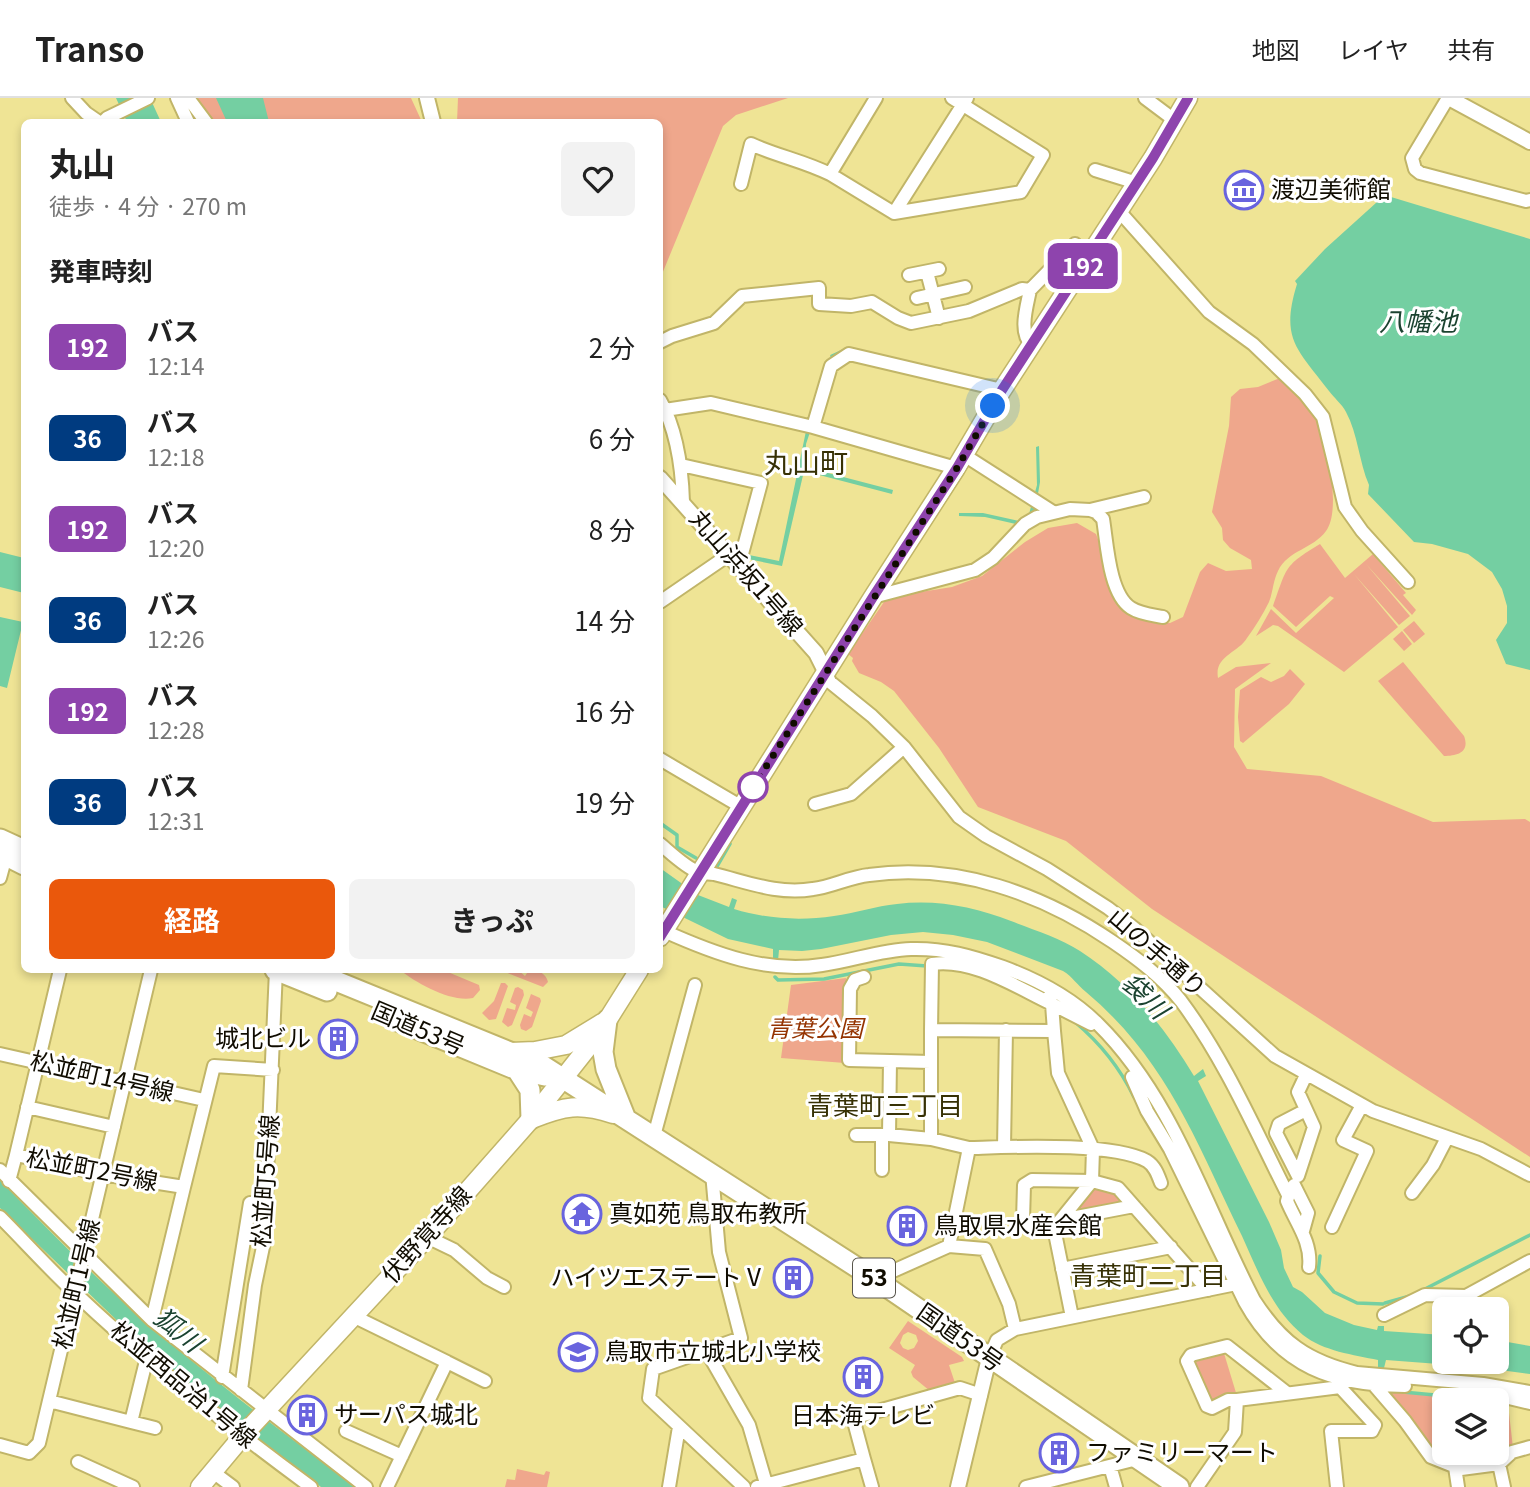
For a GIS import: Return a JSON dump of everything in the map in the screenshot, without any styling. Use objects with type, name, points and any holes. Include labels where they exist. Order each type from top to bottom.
[{"type":"highway","points":[[8,850],[21,862]]},
{"type":"highway","name":"国道53号","points":[[284,973],[514,1061],[542,1065],[875,1279],[1179,1487]]},
{"type":"highway","name":"国道53号","points":[[317,973],[514,1061]]},
{"type":"highway","points":[[607,1020],[604,1061],[626,1119]]},
{"type":"highway","points":[[514,1061],[530,1090],[531,1119]]},
{"type":"main road","points":[[664,930],[960,462],[1002,390],[1137,183],[1188,98]]},
{"type":"main road","name":"伏野覚寺線","points":[[207,1481],[244,1434],[531,1119],[607,1020],[637,973]]},
{"type":"main road","points":[[514,1061],[535,1051],[566,1045],[607,1020]]},
{"type":"main road","points":[[531,1119],[576,1106],[598,1109],[626,1119]]},
{"type":"street","points":[[72,98],[86,113],[99,119]]},
{"type":"street","points":[[107,119],[148,98]]},
{"type":"street","points":[[177,98],[187,119]]},
{"type":"street","points":[[188,98],[204,119]]},
{"type":"street","points":[[427,98],[431,119]]},
{"type":"street","points":[[830,174],[876,98]]},
{"type":"street","points":[[1145,98],[1173,119]]},
{"type":"street","points":[[1530,142],[1448,98],[1412,158],[1415,169],[1420,173],[1525,201],[1530,200]]},
{"type":"street","points":[[741,184],[751,144],[778,156],[807,163],[830,174],[894,213],[1021,192],[1043,155],[961,100],[894,213]]},
{"type":"street","points":[[1095,170],[1137,183]]},
{"type":"street","points":[[1119,211],[1209,312],[1253,344],[1305,394],[1323,417],[1345,507],[1362,531],[1408,582]]},
{"type":"street","points":[[1032,345],[1026,338],[1025,318],[1030,290],[1075,244]]},
{"type":"street","points":[[909,275],[933,270],[933,294],[939,318]]},
{"type":"street","points":[[917,298],[965,287]]},
{"type":"street","points":[[663,340],[714,323],[743,296],[819,288],[819,304],[851,306],[872,302],[911,323],[969,311],[1022,289],[1030,290]]},
{"type":"street","points":[[813,428],[831,366],[849,354],[1002,390]]},
{"type":"street","points":[[663,405],[710,402],[960,462],[1053,512]]},
{"type":"street","points":[[663,408],[681,465],[683,502]]},
{"type":"street","points":[[663,600],[734,560],[761,483],[681,465]]},
{"type":"street","name":"丸山浜坂1号線","points":[[663,481],[816,653],[826,673]]},
{"type":"street","points":[[1090,510],[1144,496]]},
{"type":"street","points":[[873,597],[975,570],[993,558],[1025,524],[1037,517],[1070,509],[1090,510],[1103,519],[1114,580],[1122,598],[1133,610],[1163,617]]},
{"type":"street","name":"山の手通り","points":[[826,673],[830,681],[904,747],[959,817],[986,836],[1047,869],[1108,908],[1134,928],[1275,1056],[1373,1111],[1481,1149],[1530,1175]]},
{"type":"street","points":[[815,804],[851,794],[904,747]]},
{"type":"street","points":[[663,761],[740,807]]},
{"type":"street","points":[[663,847],[696,876],[713,873],[766,888],[797,891],[816,889],[869,875],[912,873],[956,876],[1016,891],[1071,915],[1130,953],[1162,980],[1179,999],[1218,1057],[1294,1185]]},
{"type":"street","points":[[0,878],[8,850]]},
{"type":"street","points":[[664,930],[721,955],[763,965],[811,967],[886,952],[937,949],[966,954],[1035,981],[1080,1007],[1102,1027],[1129,1060],[1167,1119],[1245,1283],[1270,1325],[1294,1347],[1337,1368],[1379,1376],[1466,1383],[1530,1392]]},
{"type":"street","points":[[931,1139],[932,964],[964,966],[1008,983],[1102,1027]]},
{"type":"street","points":[[16,1155],[59,973]]},
{"type":"street","name":"松並町1号線","points":[[1,1449],[29,1453],[39,1443],[150,973]]},
{"type":"street","name":"松並町5号線","points":[[241,1390],[255,1285],[264,1242],[276,973]]},
{"type":"street","points":[[864,977],[855,980],[850,989],[849,1060],[931,1062]]},
{"type":"street","points":[[1008,983],[1035,981]]},
{"type":"street","points":[[1035,981],[1052,1000],[1058,1073],[1093,1149],[1092,1181],[1058,1224],[1062,1269],[1072,1317]]},
{"type":"street","points":[[654,1136],[695,985]]},
{"type":"street","points":[[931,1030],[1054,1031]]},
{"type":"street","points":[[1004,1147],[1006,1030]]},
{"type":"street","name":"松並町14号線","points":[[0,1054],[204,1100]]},
{"type":"street","points":[[1129,1060],[1131,1074],[1147,1111],[1170,1149],[1256,1323],[1287,1355],[1314,1371],[1374,1385],[1434,1386],[1445,1381]]},
{"type":"street","points":[[882,1170],[890,1061]]},
{"type":"street","points":[[184,1187],[214,1066],[273,1070]]},
{"type":"street","points":[[1306,1075],[1298,1092],[1314,1127],[1286,1201],[1298,1227],[1303,1231],[1310,1256],[1309,1267]]},
{"type":"street","points":[[1332,1227],[1367,1151],[1343,1140],[1362,1105]]},
{"type":"street","points":[[27,1107],[114,1127]]},
{"type":"street","points":[[1294,1185],[1276,1133],[1279,1124],[1306,1110]]},
{"type":"street","points":[[856,1135],[931,1139],[970,1148],[1093,1149],[1146,1161],[1155,1169],[1161,1184]]},
{"type":"street","points":[[1412,1192],[1433,1165],[1447,1138]]},
{"type":"street","points":[[949,1245],[970,1148]]},
{"type":"street","name":"松並町2号線","points":[[9,1181],[16,1155],[102,1174],[184,1187],[152,1320]]},
{"type":"street","points":[[0,1170],[83,1257],[152,1320],[265,1412],[366,1487]]},
{"type":"street","points":[[712,1173],[719,1252],[741,1338],[653,1368],[649,1398],[744,1487]]},
{"type":"street","points":[[1134,1206],[1058,1224],[1027,1225],[1023,1220],[1024,1185],[1032,1180],[1092,1181],[1118,1188],[1171,1247],[1208,1290]]},
{"type":"street","points":[[222,1377],[250,1203]]},
{"type":"street","name":"松並西品治1号線","points":[[0,1219],[147,1357],[312,1487]]},
{"type":"street","points":[[426,1237],[454,1250],[487,1278],[504,1287]]},
{"type":"street","points":[[244,1239],[264,1242]]},
{"type":"street","points":[[875,1279],[949,1245],[985,1249],[1009,1304],[1015,1329]]},
{"type":"street","points":[[1062,1269],[1171,1247]]},
{"type":"street","points":[[1384,1315],[1425,1295],[1466,1296],[1530,1261]]},
{"type":"street","points":[[958,1487],[989,1358],[997,1340],[1015,1329],[1236,1284]]},
{"type":"street","points":[[353,1316],[485,1381]]},
{"type":"street","points":[[1287,1393],[1227,1346],[1191,1355],[1187,1361],[1207,1406],[1212,1408],[1228,1400],[1340,1387],[1375,1425],[1372,1431],[1331,1431],[1337,1487]]},
{"type":"street","points":[[706,1350],[749,1425],[763,1486],[864,1459]]},
{"type":"street","points":[[131,1422],[147,1357]]},
{"type":"street","points":[[387,1487],[447,1362]]},
{"type":"street","points":[[1466,1383],[1474,1389],[1530,1403]]},
{"type":"street","points":[[1374,1385],[1431,1457],[1461,1469],[1491,1465]]},
{"type":"street","points":[[872,1487],[853,1418],[960,1388],[981,1395]]},
{"type":"street","points":[[1197,1487],[1235,1432],[1237,1400]]},
{"type":"street","points":[[49,1401],[155,1428]]},
{"type":"street","points":[[669,1487],[679,1427]]},
{"type":"street","points":[[346,1431],[402,1456]]},
{"type":"street","points":[[1509,1455],[1530,1447]]},
{"type":"street","points":[[1027,1487],[1137,1459]]},
{"type":"street","points":[[78,1462],[133,1487]]},
{"type":"street","points":[[1499,1465],[1504,1487]]},
{"type":"street","points":[[1110,1466],[1116,1487]]},
{"type":"street","points":[[1455,1466],[1458,1487]]},
{"type":"street","points":[[207,1481],[233,1487]]},
{"type":"green space","points":[[179,98],[411,98],[421,119],[190,119]]},
{"type":"green space","points":[[458,98],[788,98],[736,115],[723,126],[663,272],[663,119],[457,119]]},
{"type":"green space","points":[[1280,378],[1300,396],[1316,417],[1328,457],[1333,507],[1331,521],[1321,537],[1282,564],[1276,575],[1269,602],[1259,620],[1243,643],[1220,665],[1218,678],[1236,667],[1271,663],[1235,689],[1234,747],[1247,769],[1321,776],[1433,822],[1525,819],[1530,822],[1530,1157],[1152,909],[1066,841],[978,807],[939,748],[894,691],[859,673],[853,658],[848,654],[884,602],[902,595],[952,587],[982,576],[1025,542],[1048,528],[1077,523],[1096,534],[1107,563],[1111,585],[1152,620],[1170,623],[1183,617],[1200,572],[1208,563],[1226,571],[1252,569],[1251,560],[1230,548],[1223,540],[1222,528],[1212,512],[1229,426],[1231,397],[1240,389],[1258,387]]},
{"type":"green space","points":[[1320,544],[1345,578],[1373,554],[1406,593],[1403,595],[1416,610],[1412,615],[1366,564],[1410,616],[1399,625],[1354,574],[1398,627],[1344,672],[1278,626],[1273,625],[1256,636],[1271,609],[1296,633],[1334,598],[1330,596],[1296,627],[1273,606],[1288,569]]},
{"type":"green space","points":[[1414,621],[1425,634],[1414,643],[1403,630]]},
{"type":"green space","points":[[1402,631],[1412,644],[1404,651],[1393,639]]},
{"type":"green space","points":[[1403,662],[1464,736],[1465,746],[1462,752],[1444,756],[1378,681]]},
{"type":"green space","points":[[1290,669],[1305,684],[1289,704],[1243,743],[1240,741],[1238,717],[1240,690],[1261,677],[1271,682],[1284,676]]},
{"type":"green space","points":[[404,973],[450,973],[479,985],[480,990],[473,998],[455,998],[415,981]]},
{"type":"green space","points":[[508,973],[522,973],[525,976],[527,973],[541,973],[548,982],[543,987]]},
{"type":"green space","name":"青葉公園","points":[[846,978],[845,1063],[781,1058],[791,985]]},
{"type":"green space","points":[[501,983],[508,986],[496,1019],[489,1020],[482,1013],[494,1001]]},
{"type":"green space","points":[[515,988],[523,990],[524,995],[512,1025],[508,1027],[502,1022],[507,1008],[515,1010],[516,1005],[510,1002]]},
{"type":"green space","points":[[531,994],[541,1001],[532,1027],[526,1031],[521,1029],[520,1025],[524,1014],[531,1017],[533,1012],[526,1008]]},
{"type":"green space","points":[[1098,1188],[1117,1192],[1125,1202],[1073,1213],[1092,1190]]},
{"type":"green space","points":[[908,1321],[964,1361],[949,1365],[955,1383],[930,1391],[913,1377],[911,1372],[915,1365],[889,1348]],"holes":[[[908,1332],[916,1335],[918,1341],[914,1348],[903,1348],[900,1343],[903,1335]]]},
{"type":"green space","points":[[1223,1350],[1237,1396],[1213,1404],[1208,1402],[1191,1363],[1193,1358]]},
{"type":"green space","points":[[1386,1391],[1432,1396],[1432,1451]]},
{"type":"green space","points":[[1509,1413],[1513,1448],[1509,1450]]},
{"type":"green space","points":[[517,1469],[544,1475],[546,1471],[550,1472],[547,1487],[505,1487],[507,1479],[515,1480]]},
{"type":"water","points":[[116,98],[150,98],[160,119],[126,119]]},
{"type":"water","points":[[216,98],[263,98],[268,119],[226,119]]},
{"type":"water","name":"八幡池","points":[[1387,193],[1391,193],[1391,197],[1530,239],[1530,670],[1506,664],[1496,640],[1507,623],[1507,606],[1502,589],[1492,572],[1468,554],[1414,542],[1368,494],[1369,485],[1346,412],[1300,353],[1291,331],[1290,318],[1297,284],[1295,281],[1325,249]]},
{"type":"water","points":[[806,431],[810,432],[806,444],[805,467],[893,490],[892,494],[804,471],[782,566],[748,559],[749,555],[779,561]]},
{"type":"water","points":[[1039,446],[1038,508],[1032,516],[1020,525],[985,517],[959,516],[959,513],[983,513],[1019,521],[1029,514],[1037,485],[1036,447]]},
{"type":"water","points":[[0,552],[21,557],[21,592],[0,587]]},
{"type":"water","points":[[0,617],[21,622],[21,630],[7,688],[0,686]]},
{"type":"water","points":[[663,870],[698,895],[729,907],[732,898],[737,900],[734,909],[759,915],[809,918],[897,904],[941,903],[997,916],[1072,946],[1130,991],[1158,1023],[1194,1076],[1203,1069],[1206,1076],[1198,1081],[1269,1222],[1293,1287],[1325,1313],[1354,1325],[1377,1330],[1378,1326],[1384,1326],[1384,1331],[1432,1334],[1432,1364],[1386,1360],[1384,1368],[1378,1368],[1378,1360],[1329,1349],[1303,1335],[1292,1325],[1267,1289],[1178,1105],[1160,1075],[1139,1046],[1114,1019],[1063,971],[987,942],[923,932],[891,935],[821,949],[779,950],[778,961],[773,960],[773,949],[728,939],[663,907]]},
{"type":"water","points":[[0,1180],[94,1274],[154,1328],[239,1399],[357,1487],[321,1487],[223,1413],[130,1333],[0,1208]]},
{"type":"water","points":[[1509,1342],[1530,1346],[1530,1374],[1509,1371]]},
{"type":"waterway","points":[[832,356],[843,351]]},
{"type":"waterway","points":[[663,825],[677,835],[677,847],[696,858]]},
{"type":"waterway","points":[[715,870],[730,844]]},
{"type":"waterway","points":[[775,977],[778,980],[824,979],[899,964],[927,966]]},
{"type":"waterway","points":[[1075,1022],[1109,1057],[1134,1097]]},
{"type":"waterway","points":[[1423,1290],[1530,1235]]},
{"type":"waterway","points":[[1320,1256],[1318,1273],[1334,1292],[1357,1303],[1383,1304]]},
{"type":"waterway","points":[[1385,1303],[1410,1296]]},
{"type":"waterway","points":[[1403,1392],[1432,1395]]},
{"type":"bus line","name":"192","points":[[663,932],[957,468],[1002,390],[1153,158],[1173,119],[1188,98]]},
{"type":"place","name":"渡辺美術館","points":[[1244,190]]},
{"type":"place","name":"城北ビル","points":[[338,1039]]},
{"type":"place","name":"真如苑 鳥取布教所","points":[[582,1214]]},
{"type":"place","name":"鳥取県水産会館","points":[[907,1226]]},
{"type":"place","name":"ハイツエステートⅤ","points":[[793,1278]]},
{"type":"place","name":"鳥取市立城北小学校","points":[[578,1352]]},
{"type":"place","name":"日本海テレビ","points":[[863,1377]]},
{"type":"place","name":"サーパス城北","points":[[307,1415]]},
{"type":"place","name":"ファミリーマート","points":[[1059,1453]]},
{"type":"district","name":"丸山町","points":[[806,463]]},
{"type":"district","name":"青葉町三丁目","points":[[885,1106]]},
{"type":"district","name":"青葉町二丁目","points":[[1148,1276]]},
{"type":"route","points":[[753,787],[957,468],[993,406]]},
{"type":"water label","name":"袋川","points":[[1145,996]]},
{"type":"water label","name":"狐川","points":[[178,1330]]}]
